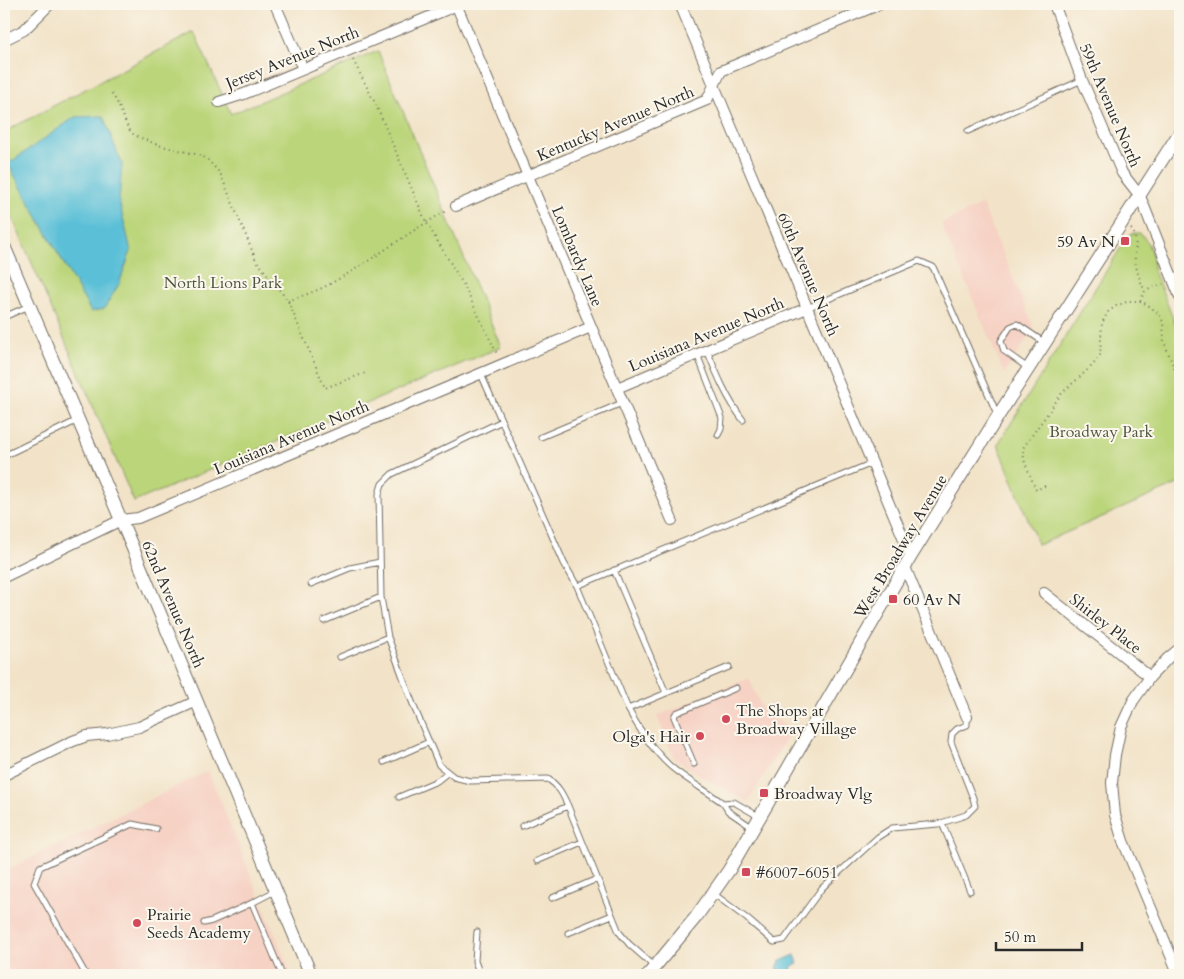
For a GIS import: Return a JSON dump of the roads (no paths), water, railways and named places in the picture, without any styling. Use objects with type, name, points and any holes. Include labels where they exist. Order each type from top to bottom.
[{"type":"street","points":[[4,40],[24,30],[50,4]]},
{"type":"street","points":[[275,4],[303,69]]},
{"type":"street","name":"Jersey Avenue North","points":[[219,102],[244,94],[457,4]]},
{"type":"street","name":"Lombardy Lane","points":[[457,4],[672,520]]},
{"type":"street","name":"60th Avenue North","points":[[680,4],[872,462],[967,718]]},
{"type":"street","name":"Kentucky Avenue North","points":[[456,206],[707,100],[721,71],[880,4]]},
{"type":"street","name":"59th Avenue North","points":[[1054,4],[1082,80],[1122,174],[1140,196],[1180,297]]},
{"type":"street","name":"West Broadway Avenue","points":[[652,971],[675,945],[713,894],[757,823],[908,561],[998,416],[1180,132]]},
{"type":"street","name":"62nd Avenue North","points":[[4,246],[311,975]]},
{"type":"street","points":[[1172,275],[1180,267]]},
{"type":"street","name":"Louisiana Avenue North","points":[[617,388],[807,308]]},
{"type":"street","name":"Louisiana Avenue North","points":[[4,577],[121,520],[138,518],[591,327]]},
{"type":"street","name":"Shirley Place","points":[[1044,593],[1150,677]]},
{"type":"street","points":[[1179,975],[1124,841],[1115,815],[1112,783],[1121,726],[1133,701],[1150,677],[1180,648]]},
{"type":"street","points":[[4,775],[73,741],[87,736],[139,727],[197,701]]},
{"type":"lane","points":[[968,131],[1082,80]]},
{"type":"lane","points":[[807,308],[919,261],[933,266],[998,416]]},
{"type":"lane","points":[[4,317],[30,306]]},
{"type":"lane","points":[[1029,368],[1004,351],[1001,341],[1005,334],[1010,327],[1018,324],[1045,343]]},
{"type":"lane","points":[[702,352],[732,406],[744,420]]},
{"type":"lane","points":[[702,352],[722,418],[721,429],[718,435]]},
{"type":"lane","points":[[481,374],[564,563],[577,586],[628,709],[638,726],[654,748],[671,766],[723,803],[728,812],[757,823]]},
{"type":"lane","points":[[541,437],[623,403]]},
{"type":"lane","points":[[4,456],[78,420]]},
{"type":"lane","points":[[502,420],[392,474],[382,484],[378,494],[381,597],[388,637],[439,765],[447,773],[470,781],[548,779],[560,790],[619,932],[652,971]]},
{"type":"lane","points":[[577,586],[872,462]]},
{"type":"lane","points":[[311,584],[350,568],[380,562]]},
{"type":"lane","points":[[614,570],[666,693]]},
{"type":"lane","points":[[324,621],[381,597]]},
{"type":"lane","points":[[340,657],[388,637]]},
{"type":"lane","points":[[628,709],[729,667]]},
{"type":"lane","points":[[694,764],[674,717],[676,713],[736,688]]},
{"type":"lane","points":[[713,894],[746,918],[774,942],[784,940],[822,888],[878,837],[892,828],[942,823],[966,815],[975,806],[951,742],[952,734],[957,729],[967,725],[967,718]]},
{"type":"lane","points":[[384,762],[430,742]]},
{"type":"lane","points":[[399,797],[437,781],[447,773]]},
{"type":"lane","points":[[723,803],[734,802],[757,823]]},
{"type":"lane","points":[[522,826],[568,806]]},
{"type":"lane","points":[[942,823],[970,891]]},
{"type":"lane","points":[[86,975],[34,882],[40,867],[132,824],[156,829]]},
{"type":"lane","points":[[537,861],[582,842]]},
{"type":"lane","points":[[552,898],[598,879]]},
{"type":"lane","points":[[204,923],[252,903],[276,890]]},
{"type":"lane","points":[[252,903],[282,975]]},
{"type":"lane","points":[[568,933],[612,915]]},
{"type":"lane","points":[[476,932],[475,961],[480,975]]},
{"type":"water","points":[[103,116],[122,164],[119,201],[131,251],[119,284],[104,309],[91,312],[8,164],[75,117]]},
{"type":"water","points":[[795,955],[798,963],[792,966],[791,972],[786,974],[780,972],[777,968],[780,961]]},
{"type":"place","name":"59 Av N","points":[[1125,241]]},
{"type":"place","name":"60 Av N","points":[[893,599]]},
{"type":"place","name":"The Shops at Broadway Village","points":[[726,719]]},
{"type":"place","name":"Olga's Hair","points":[[700,736]]},
{"type":"place","name":"Broadway Vlg","points":[[764,793]]},
{"type":"place","name":"#6007-6051","points":[[746,872]]},
{"type":"place","name":"Prairie Seeds Academy","points":[[137,923]]},
{"type":"park label","name":"North Lions Park","points":[[223,282]]},
{"type":"park label","name":"Broadway Park","points":[[1101,431]]}]
